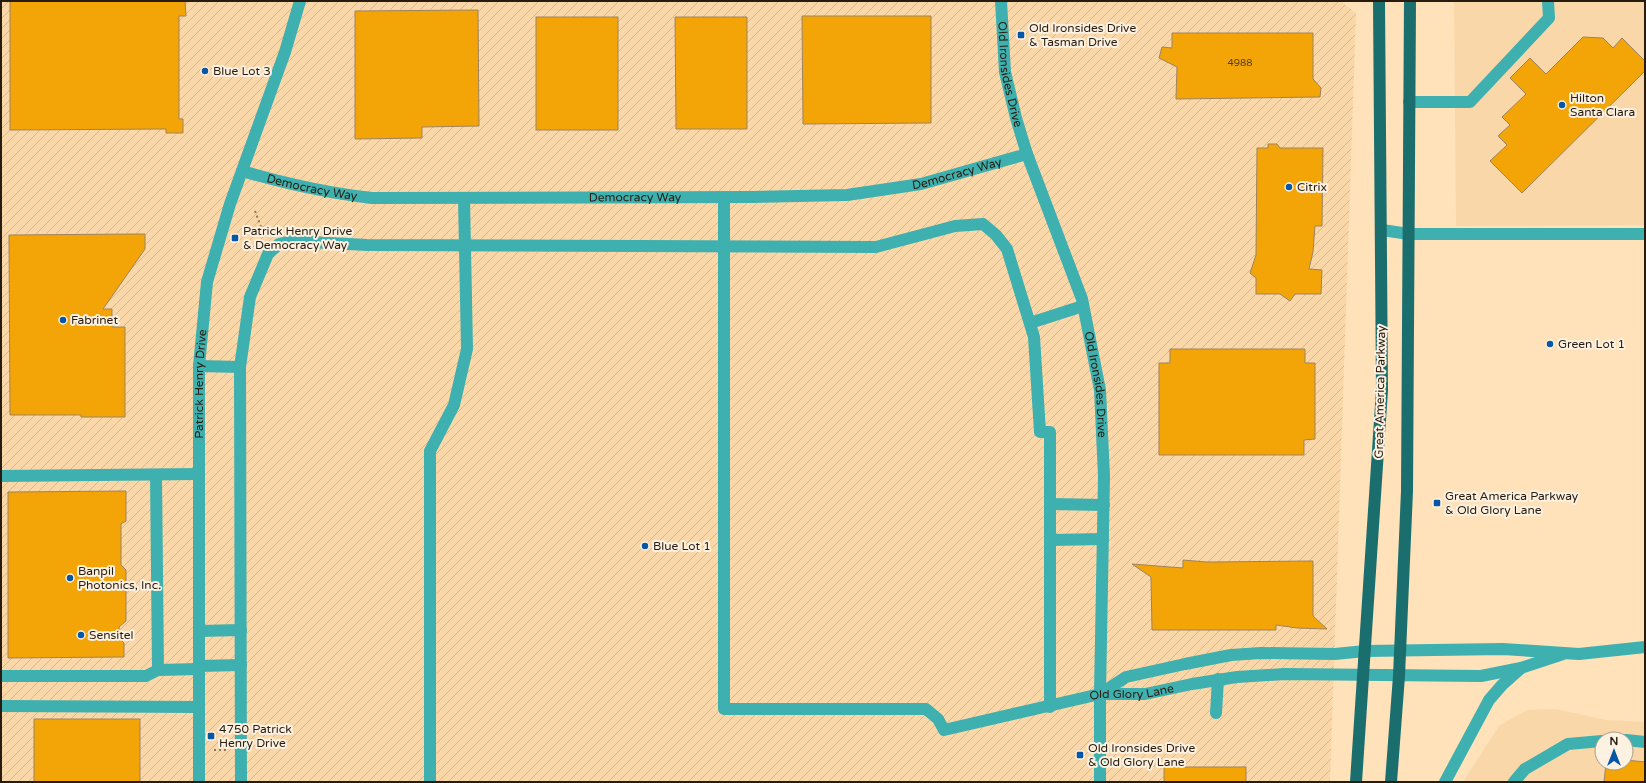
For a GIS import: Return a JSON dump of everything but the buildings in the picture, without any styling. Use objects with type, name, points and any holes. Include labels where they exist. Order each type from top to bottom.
[{"type":"main road","name":"Great America Parkway","points":[[1356,782],[1382,396],[1380,1]]},
{"type":"main road","points":[[1391,782],[1399,676],[1408,491],[1410,1]]},
{"type":"street","name":"Patrick Henry Drive","points":[[199,782],[199,366],[207,282],[222,227],[285,52],[300,1]]},
{"type":"street","name":"Old Ironsides Drive","points":[[1001,1],[1004,72],[1027,154],[1083,306],[1100,390],[1104,476],[1100,782]]},
{"type":"street","points":[[1409,102],[1470,102],[1549,18],[1548,1]]},
{"type":"street","name":"Democracy Way","points":[[242,171],[292,186],[334,194],[372,198],[724,197],[847,194],[906,186],[950,177],[1027,154]]},
{"type":"street","points":[[724,197],[724,709],[926,708],[938,719],[944,730],[1050,707],[1100,694]]},
{"type":"street","points":[[430,782],[430,451],[454,406],[467,349],[464,198]]},
{"type":"street","points":[[241,782],[240,367],[250,297],[268,254],[279,244],[291,241],[367,245],[876,247],[955,226],[983,224],[996,235],[1007,249],[1034,337],[1040,432],[1050,432],[1050,707]]},
{"type":"street","points":[[1382,230],[1409,234],[1645,234]]},
{"type":"street","points":[[1030,323],[1083,306]]},
{"type":"street","points":[[199,366],[240,367]]},
{"type":"street","points":[[1,476],[198,474]]},
{"type":"street","points":[[156,475],[158,670]]},
{"type":"street","points":[[1050,504],[1104,505]]},
{"type":"street","points":[[1051,540],[1103,540]]},
{"type":"street","points":[[199,631],[240,630]]},
{"type":"street","points":[[1563,654],[1607,652],[1645,647]]},
{"type":"street","name":"Old Glory Lane","points":[[1100,694],[1126,677],[1231,655],[1268,652],[1335,654],[1365,650],[1503,649],[1563,654]]},
{"type":"street","name":"Old Glory Lane","points":[[1100,694],[1145,694],[1218,679],[1284,674],[1362,676],[1481,676],[1521,668],[1563,654]]},
{"type":"street","points":[[1,676],[146,676],[158,670],[241,665]]},
{"type":"street","points":[[1445,782],[1488,700],[1521,668]]},
{"type":"street","points":[[1216,713],[1218,679]]},
{"type":"street","points":[[1,706],[198,707]]},
{"type":"street","points":[[1634,741],[1645,742]]},
{"type":"street","points":[[1514,782],[1525,769],[1568,744],[1594,742]]},
{"type":"path","points":[[255,211],[261,227],[274,249]]},
{"type":"path","points":[[214,750],[241,750]]},
{"type":"shaded area","points":[[1,1],[1341,1],[1356,13],[1330,782],[1,782]]},
{"type":"shaded area","points":[[1454,1],[1645,1],[1645,225],[1456,226]]},
{"type":"shaded area","points":[[1556,709],[1606,720],[1645,722],[1645,782],[1463,782],[1499,726],[1527,710]]},
{"type":"place","name":"Old Ironsides Drive & Tasman Drive","points":[[1021,35]]},
{"type":"place","name":"Blue Lot 3","points":[[205,71]]},
{"type":"place","name":"Hilton Santa Clara","points":[[1562,105]]},
{"type":"place","name":"Citrix","points":[[1289,187]]},
{"type":"place","name":"Patrick Henry Drive & Democracy Way","points":[[235,238]]},
{"type":"place","name":"Fabrinet","points":[[63,320]]},
{"type":"place","name":"Green Lot 1","points":[[1550,344]]},
{"type":"place","name":"Great America Parkway & Old Glory Lane","points":[[1437,503]]},
{"type":"place","name":"Blue Lot 1","points":[[645,546]]},
{"type":"place","name":"Banpil Photonics, Inc.","points":[[70,578]]},
{"type":"place","name":"Sensitel","points":[[81,635]]},
{"type":"place","name":"4750 Patrick Henry Drive","points":[[211,736]]},
{"type":"place","name":"Old Ironsides Drive & Old Glory Lane","points":[[1080,755]]}]
